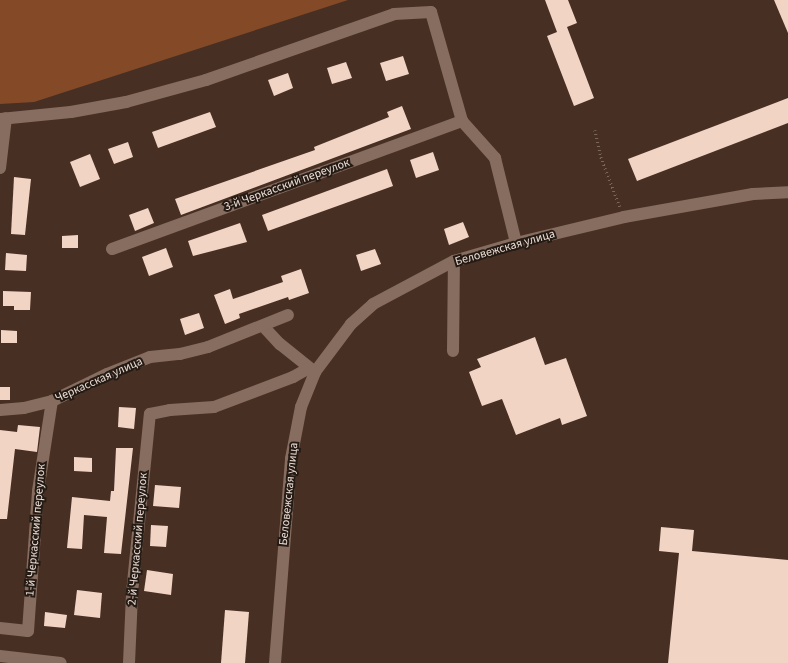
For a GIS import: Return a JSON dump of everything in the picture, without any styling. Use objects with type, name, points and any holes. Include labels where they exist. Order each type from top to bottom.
[{"type":"street","points":[[0,168],[3,118],[71,112],[126,102],[206,80],[394,14],[431,12],[462,121],[495,158],[516,243]]},
{"type":"street","name":"3-й Черкасский переулок","points":[[112,249],[462,121]]},
{"type":"street","name":"Беловежская улица","points":[[275,663],[291,459],[301,407],[312,370],[351,324],[373,304],[454,261],[516,243],[705,201],[753,194],[788,192]]},
{"type":"street","points":[[453,351],[454,261]]},
{"type":"street","name":"Черкасская улица","points":[[0,410],[24,408],[52,401],[107,374],[150,357],[180,354],[208,347],[288,315]]},
{"type":"street","points":[[263,326],[312,370]]},
{"type":"street","name":"2-й Черкасский переулок","points":[[129,663],[132,593],[150,414],[170,410],[214,407],[312,370]]},
{"type":"street","name":"1-й Черкасский переулок","points":[[0,628],[28,631],[38,491],[52,401]]},
{"type":"street","points":[[0,656],[61,663]]},
{"type":"path","points":[[595,130],[601,157],[617,196]]},
{"type":"shaded area","points":[[0,0],[348,0],[34,102],[0,104]]},
{"type":"building","points":[[545,0],[568,0],[577,23],[567,27],[594,98],[574,106],[547,36],[557,32]]},
{"type":"building","points":[[774,0],[788,0],[788,33]]},
{"type":"building","points":[[403,56],[409,74],[386,81],[380,63]]},
{"type":"building","points":[[346,62],[352,78],[332,84],[327,68]]},
{"type":"building","points":[[288,73],[293,88],[274,96],[268,80]]},
{"type":"building","points":[[788,98],[788,123],[637,181],[628,159]]},
{"type":"building","points":[[402,106],[411,129],[181,215],[175,199],[315,150],[314,147],[389,117],[387,112]]},
{"type":"building","points":[[210,112],[216,127],[158,148],[152,132]]},
{"type":"building","points":[[128,142],[133,157],[114,164],[108,149]]},
{"type":"building","points":[[433,152],[439,170],[416,178],[410,160]]},
{"type":"building","points":[[90,154],[100,179],[80,187],[70,162]]},
{"type":"building","points":[[387,169],[393,186],[268,231],[262,215]]},
{"type":"building","points":[[14,177],[31,179],[25,235],[11,234]]},
{"type":"building","points":[[148,208],[154,223],[135,231],[129,215]]},
{"type":"building","points":[[463,222],[469,237],[449,245],[444,229]]},
{"type":"building","points":[[240,223],[247,242],[193,256],[188,241]]},
{"type":"building","points":[[78,235],[78,248],[62,248],[62,236]]},
{"type":"building","points":[[166,248],[173,267],[149,276],[142,257]]},
{"type":"building","points":[[375,249],[381,264],[361,271],[356,255]]},
{"type":"building","points":[[6,253],[27,255],[26,271],[5,270]]},
{"type":"building","points":[[301,269],[309,293],[289,300],[288,297],[239,314],[240,318],[225,324],[214,295],[230,289],[233,299],[283,282],[281,276]]},
{"type":"building","points":[[3,291],[31,292],[30,310],[14,310],[14,306],[3,306]]},
{"type":"building","points":[[199,313],[204,328],[185,335],[180,319]]},
{"type":"building","points":[[1,330],[17,331],[17,343],[1,343]]},
{"type":"building","points":[[535,337],[545,365],[566,358],[587,416],[562,425],[560,418],[516,435],[502,399],[482,406],[469,372],[481,367],[477,359]]},
{"type":"building","points":[[0,387],[10,387],[10,400],[0,400]]},
{"type":"building","points":[[119,407],[136,408],[134,429],[118,427]]},
{"type":"building","points":[[18,425],[40,427],[37,452],[15,449],[7,519],[0,519],[0,430],[17,432]]},
{"type":"building","points":[[116,448],[133,448],[121,554],[104,553],[107,517],[84,515],[82,549],[67,548],[72,497],[110,501],[111,491],[114,491]]},
{"type":"building","points":[[74,457],[92,458],[92,472],[74,471]]},
{"type":"building","points":[[155,485],[181,487],[179,508],[153,506]]},
{"type":"building","points":[[151,525],[168,526],[166,547],[150,546]]},
{"type":"building","points":[[661,527],[694,530],[692,551],[788,560],[788,663],[668,663],[679,553],[659,551]]},
{"type":"building","points":[[147,570],[173,574],[171,595],[144,591]]},
{"type":"building","points":[[77,590],[102,593],[100,618],[74,615]]},
{"type":"building","points":[[225,610],[249,612],[245,663],[221,663]]},
{"type":"building","points":[[45,612],[67,615],[65,628],[44,626]]}]
